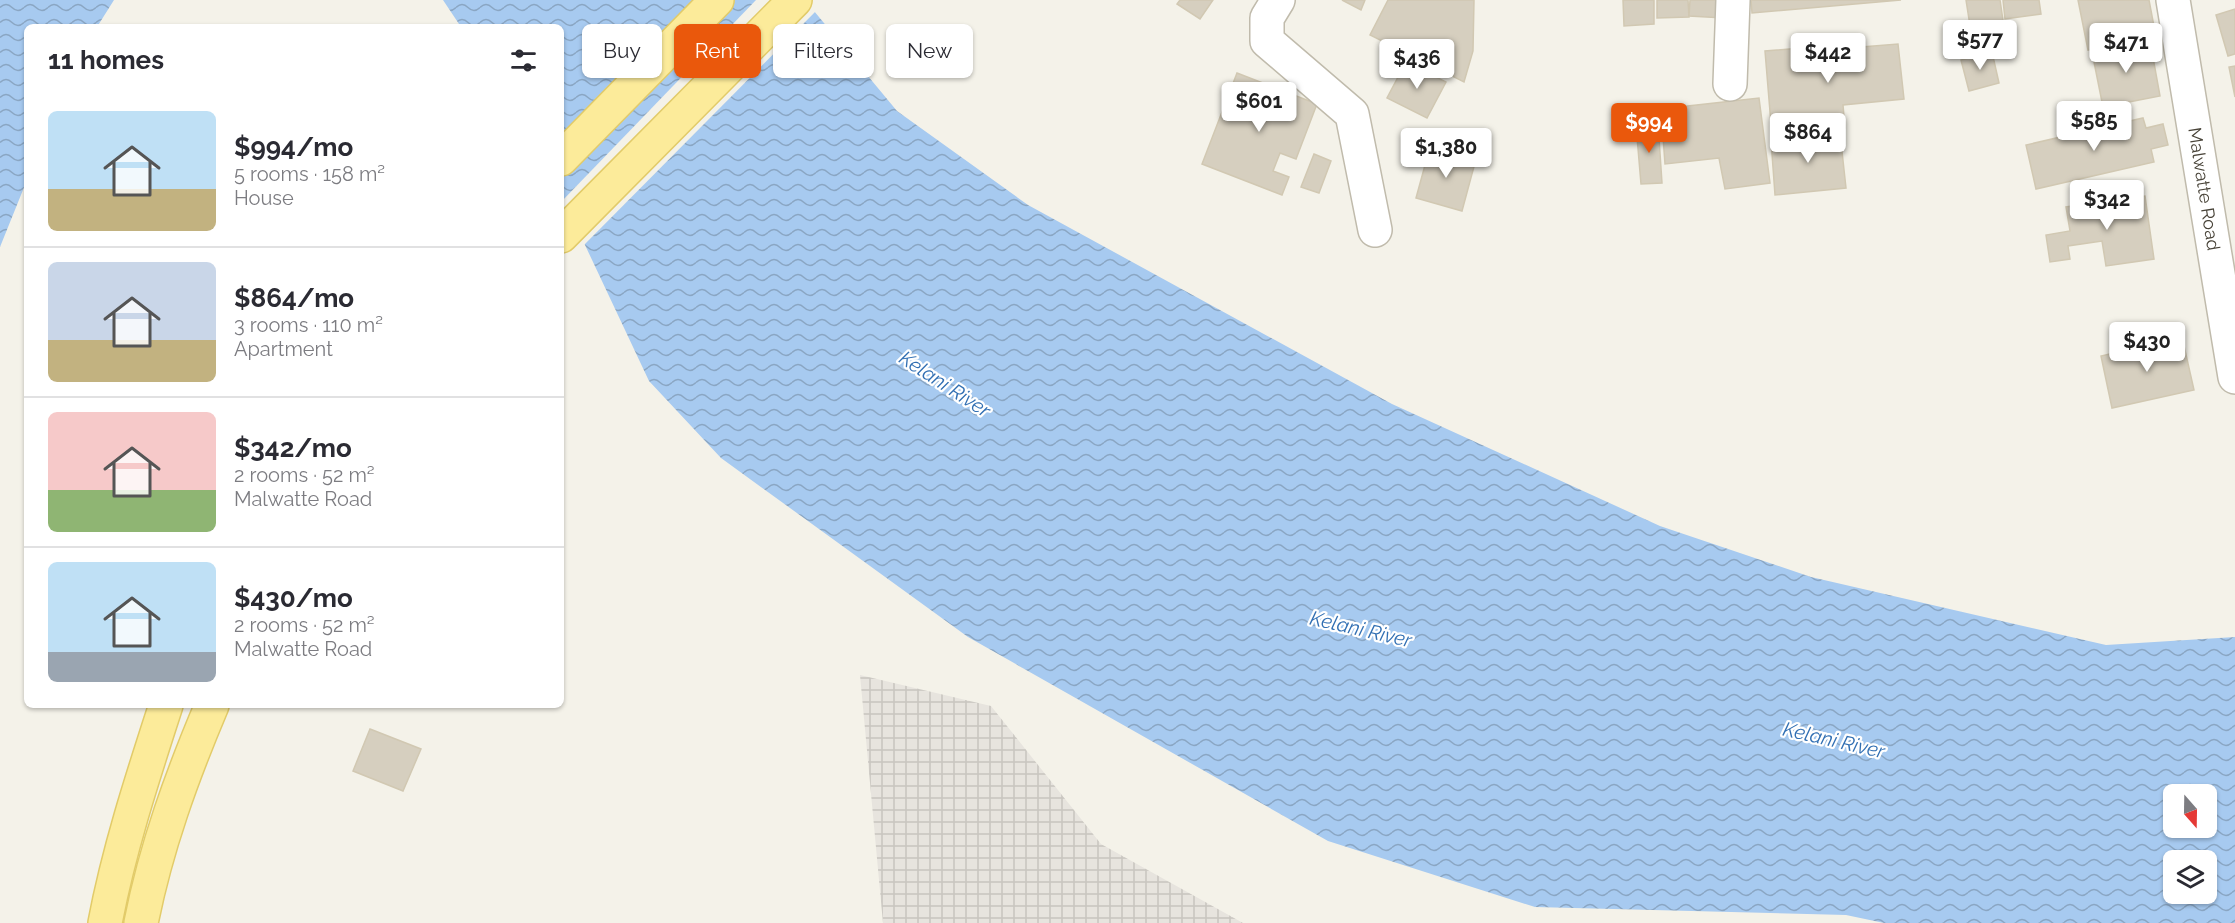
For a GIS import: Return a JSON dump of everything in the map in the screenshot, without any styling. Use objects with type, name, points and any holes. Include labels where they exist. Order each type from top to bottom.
[{"type":"main road","points":[[564,156],[717,0]]},
{"type":"main road","points":[[564,233],[795,0]]},
{"type":"main road","points":[[105,923],[145,771],[165,708]]},
{"type":"main road","points":[[141,923],[160,843],[183,774],[211,708]]},
{"type":"street","points":[[1278,0],[1267,18],[1267,41],[1352,114],[1375,230]]},
{"type":"street","points":[[1730,84],[1733,0]]},
{"type":"street","name":"Malwatte Road","points":[[2173,0],[2235,377]]},
{"type":"shaded area","points":[[860,675],[991,706],[1101,844],[1243,923],[883,923]]},
{"type":"water","points":[[0,0],[114,0],[99,24],[24,24],[24,187],[0,247]]},
{"type":"water","name":"Kelani River","points":[[443,0],[809,0],[814,11],[825,24],[773,24],[773,78],[870,78],[897,111],[1028,205],[1392,404],[1660,526],[1811,577],[2106,645],[2235,637],[2235,923],[1884,923],[1846,915],[1535,907],[1328,841],[968,637],[721,458],[649,381],[564,200],[564,24],[459,24]]},
{"type":"pier","points":[[756,0],[812,0],[817,10],[803,24],[773,24],[773,54],[761,66],[761,24],[733,24]]},
{"type":"pier","points":[[681,78],[750,78],[583,246],[564,205],[564,199]]},
{"type":"building","points":[[1180,0],[1213,0],[1200,19],[1177,4]]},
{"type":"building","points":[[1342,0],[1365,0],[1361,10]]},
{"type":"building","points":[[1388,0],[1474,0],[1473,51],[1464,82],[1370,35]]},
{"type":"building","points":[[1623,0],[1654,0],[1654,24],[1624,26]]},
{"type":"building","points":[[1657,0],[1688,0],[1689,17],[1657,18]]},
{"type":"building","points":[[1690,0],[1725,0],[1724,18],[1689,16]]},
{"type":"building","points":[[1751,0],[1901,0],[1752,13]]},
{"type":"building","points":[[1966,0],[2000,0],[2004,27],[1971,32]]},
{"type":"building","points":[[2003,0],[2039,0],[2041,14],[2005,19]]},
{"type":"building","points":[[2078,0],[2149,0],[2156,37],[2088,50]]},
{"type":"building","points":[[2235,9],[2235,54],[2228,56],[2216,15]]},
{"type":"building","points":[[2150,41],[2160,96],[2103,107],[2092,52]]},
{"type":"building","points":[[1898,44],[1904,99],[1843,105],[1845,128],[1772,136],[1765,51],[1836,45],[1836,49]]},
{"type":"building","points":[[1992,52],[1999,83],[1969,91],[1961,60]]},
{"type":"building","points":[[1406,62],[1446,82],[1427,118],[1387,98]]},
{"type":"building","points":[[2235,66],[2235,97],[2229,67]]},
{"type":"building","points":[[1237,73],[1317,104],[1296,159],[1280,153],[1273,171],[1289,177],[1282,195],[1202,164]]},
{"type":"building","points":[[1759,98],[1770,183],[1725,189],[1719,158],[1665,164],[1661,109]]},
{"type":"building","points":[[2143,118],[2146,128],[2163,124],[2168,145],[2151,149],[2154,162],[2036,189],[2026,145]]},
{"type":"building","points":[[1658,123],[1662,183],[1641,184],[1636,125]]},
{"type":"building","points":[[1840,133],[1846,188],[1775,195],[1771,140]]},
{"type":"building","points":[[1430,147],[1476,159],[1462,211],[1416,198]]},
{"type":"building","points":[[1314,154],[1331,161],[1319,193],[1301,187]]},
{"type":"building","points":[[2145,196],[2154,259],[2106,266],[2102,241],[2068,246],[2070,259],[2050,262],[2046,235],[2070,231],[2066,207]]},
{"type":"building","points":[[2182,337],[2194,390],[2112,408],[2101,356]]},
{"type":"building","points":[[370,729],[421,749],[403,791],[353,771]]}]
